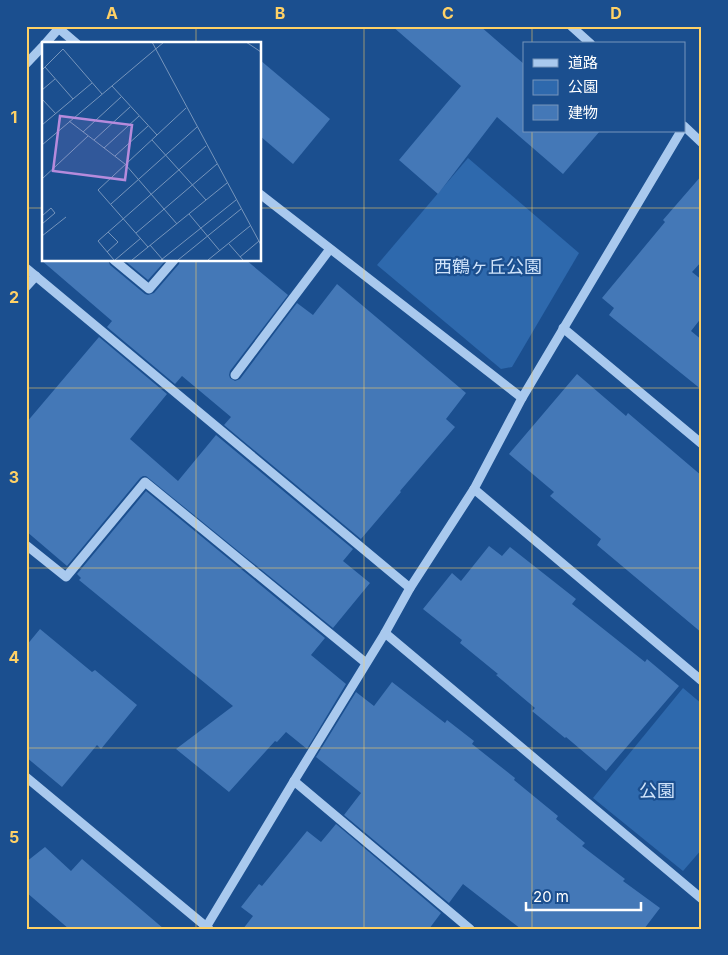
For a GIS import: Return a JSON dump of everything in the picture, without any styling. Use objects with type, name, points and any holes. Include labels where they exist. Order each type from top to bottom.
[{"type":"street","points":[[571,26],[589,42]]},
{"type":"street","points":[[46,42],[58,27],[75,42]]},
{"type":"street","points":[[26,64],[42,46]]},
{"type":"street","points":[[686,128],[702,143]]},
{"type":"street","points":[[26,777],[207,928],[385,633],[410,588],[474,489],[522,398],[680,132]]},
{"type":"street","points":[[261,195],[522,398]]},
{"type":"street","points":[[235,375],[330,249]]},
{"type":"street","points":[[115,261],[149,290],[173,261]]},
{"type":"street","points":[[26,268],[410,588]]},
{"type":"street","points":[[26,287],[36,276]]},
{"type":"street","points":[[563,328],[702,444]]},
{"type":"street","points":[[26,545],[66,577],[145,482],[366,663]]},
{"type":"street","points":[[474,489],[702,681]]},
{"type":"street","points":[[385,633],[702,899]]},
{"type":"street","points":[[294,781],[470,929]]},
{"type":"green space","name":"西鶴ヶ丘公園","points":[[468,158],[579,253],[512,367],[501,369],[377,265]]},
{"type":"green space","name":"公園","points":[[683,688],[702,704],[702,849],[683,871],[593,798]]},
{"type":"building","points":[[392,26],[480,26],[523,63],[523,132],[599,132],[563,174],[497,117],[438,194],[399,160],[461,86]]},
{"type":"building","points":[[261,61],[330,119],[293,164],[261,137]]},
{"type":"building","points":[[702,175],[702,261],[692,272],[702,280],[702,317],[691,331],[702,340],[702,390],[609,315],[614,308],[602,298],[665,222],[663,220]]},
{"type":"building","points":[[42,261],[108,261],[110,265],[148,295],[154,293],[180,261],[247,261],[288,295],[230,371],[230,378],[235,381],[240,379],[297,303],[313,315],[337,284],[466,393],[446,419],[455,427],[361,539],[224,425],[231,417],[182,376],[175,384],[107,327],[112,321]]},
{"type":"building","points":[[125,261],[165,261],[148,280]]},
{"type":"building","points":[[99,337],[167,394],[130,439],[178,481],[216,435],[353,549],[343,561],[370,583],[333,628],[146,476],[140,478],[67,566],[26,531],[26,423]]},
{"type":"building","points":[[577,374],[626,416],[628,413],[702,476],[702,633],[597,545],[601,539],[550,496],[554,492],[509,454]]},
{"type":"building","points":[[146,491],[325,638],[311,655],[346,684],[307,749],[286,732],[277,742],[275,741],[229,792],[176,749],[233,706],[79,580],[81,578],[77,574]]},
{"type":"building","points":[[489,546],[502,556],[510,547],[576,599],[572,604],[645,662],[647,659],[679,686],[606,771],[532,711],[535,708],[460,643],[462,640],[423,609],[452,573],[461,581]]},
{"type":"building","points":[[40,629],[92,672],[95,670],[137,705],[101,749],[97,745],[62,787],[26,757],[26,646]]},
{"type":"building","points":[[392,682],[445,723],[447,720],[474,741],[472,744],[515,778],[514,780],[558,816],[556,819],[585,843],[582,846],[625,879],[623,881],[660,908],[644,929],[521,929],[463,884],[449,903],[344,815],[361,793],[316,757],[356,692],[374,706]]},
{"type":"building","points":[[336,824],[441,913],[429,929],[243,929],[253,916],[241,907],[259,884],[262,886],[307,831],[321,842]]},
{"type":"building","points":[[45,847],[71,871],[82,859],[164,929],[69,929],[26,892],[26,862]]}]
